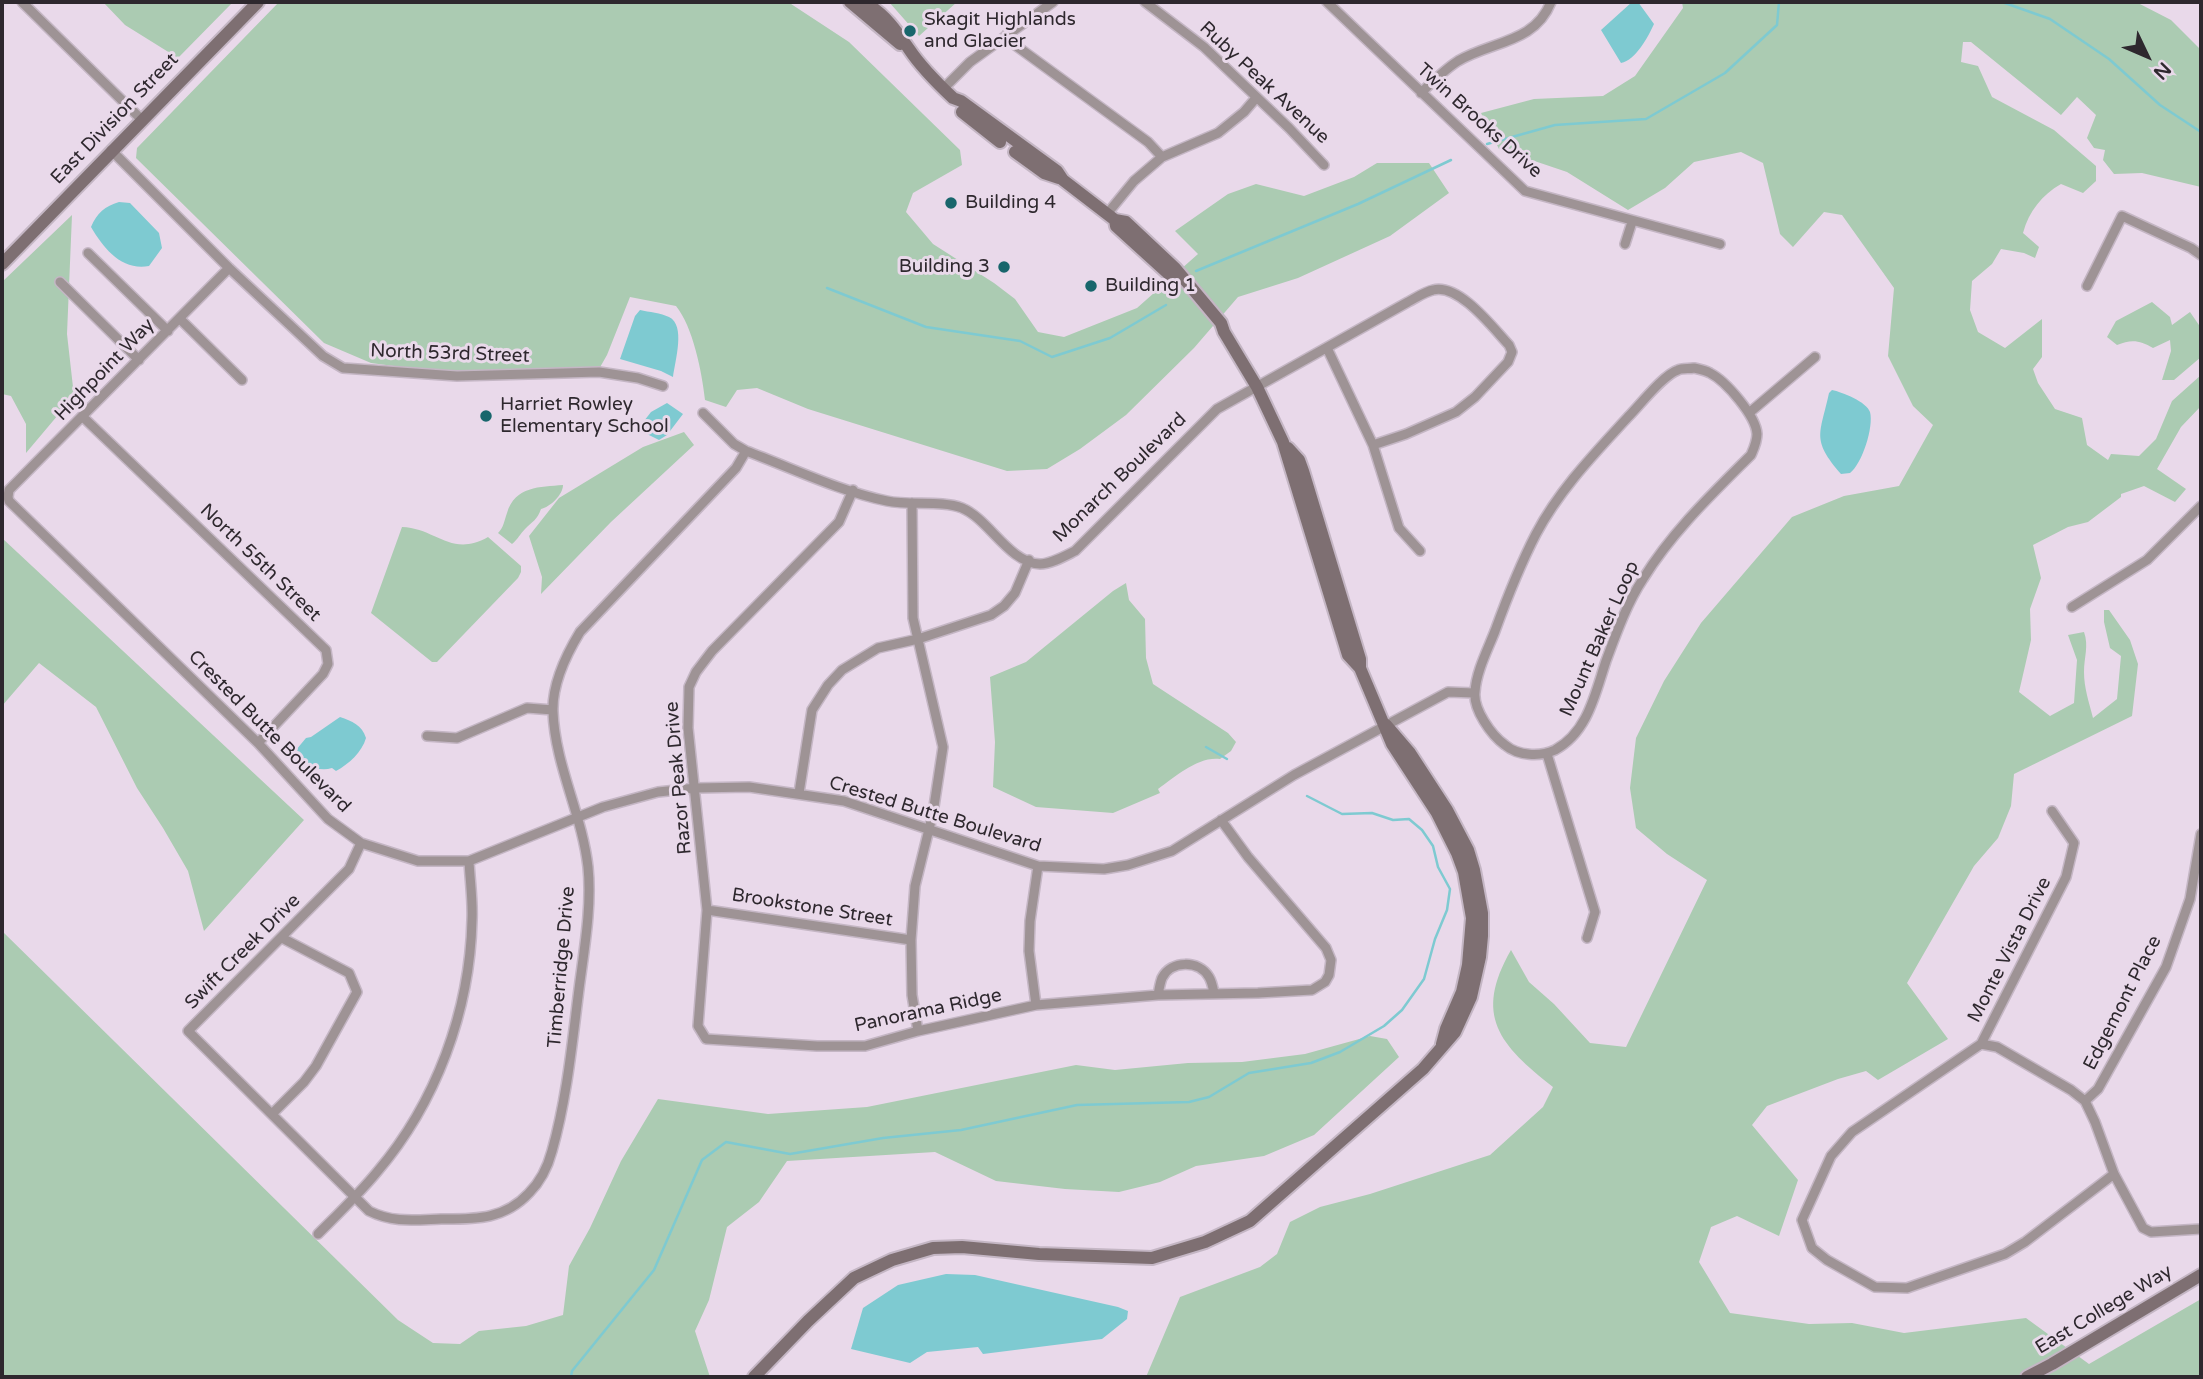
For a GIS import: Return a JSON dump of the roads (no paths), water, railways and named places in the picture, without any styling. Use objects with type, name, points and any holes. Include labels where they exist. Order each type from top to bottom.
[{"type":"street","points":[[22,2],[141,119]]},
{"type":"street","name":"East Division Street","points":[[2,264],[257,2]]},
{"type":"street","points":[[850,2],[909,50]]},
{"type":"street","points":[[754,1377],[854,1278],[892,1260],[933,1248],[962,1247],[1039,1254],[1152,1258],[1184,1250],[1250,1220],[1409,1083],[1440,1048],[1462,992],[1468,965],[1472,919],[1464,872],[1450,836],[1392,744],[1360,668],[1360,659],[1299,460],[1283,442],[1256,387],[1224,332],[1212,324],[1167,271],[1116,226],[1111,217],[1063,180],[1057,171],[948,93],[909,50],[886,18],[864,2]]},
{"type":"street","points":[[948,93],[970,62],[1054,2]]},
{"type":"street","name":"Ruby Peak Avenue","points":[[1145,2],[1204,47],[1317,155],[1324,165]]},
{"type":"street","name":"Twin Brooks Drive","points":[[1327,2],[1525,191],[1720,244]]},
{"type":"street","points":[[1421,93],[1440,74],[1460,60],[1532,30],[1545,16],[1551,2]]},
{"type":"street","points":[[1007,34],[1015,45],[1148,142],[1162,157]]},
{"type":"street","points":[[1111,217],[1134,181],[1162,157],[1218,133],[1256,98]]},
{"type":"street","name":"North 53rd Street","points":[[111,150],[229,268],[323,356],[343,368],[457,376],[599,372],[639,378],[663,386]]},
{"type":"street","points":[[2087,286],[2122,216],[2192,248],[2201,255]]},
{"type":"street","points":[[1625,244],[1632,222]]},
{"type":"street","points":[[88,253],[167,331]]},
{"type":"street","name":"Highpoint Way","points":[[8,497],[9,490],[229,268]]},
{"type":"street","points":[[60,282],[139,360]]},
{"type":"street","name":"Monarch Boulevard","points":[[1029,561],[1040,564],[1074,551],[1217,409],[1433,290],[1450,290],[1466,301],[1509,345],[1512,352],[1508,362],[1475,397],[1456,412],[1373,445]]},
{"type":"street","points":[[180,318],[242,380]]},
{"type":"street","points":[[1327,348],[1373,445],[1399,528],[1420,551]]},
{"type":"street","points":[[1587,938],[1595,912],[1547,754],[1522,754],[1508,749],[1495,738],[1483,720],[1474,693],[1507,598],[1537,532],[1561,495],[1646,398],[1676,370],[1693,368],[1709,372],[1723,382],[1749,414],[1815,357]]},
{"type":"street","points":[[703,414],[734,444],[746,451],[853,490],[888,501],[959,507],[970,512],[1016,554],[1029,561],[1015,593],[1004,606],[991,615],[918,639],[878,648],[842,670],[828,685],[812,710],[799,793]]},
{"type":"street","name":"Mount Baker Loop","points":[[1547,754],[1566,744],[1584,722],[1612,646],[1641,581],[1656,559],[1691,516],[1751,455],[1757,436],[1749,414]]},
{"type":"street","name":"North 55th Street","points":[[83,417],[326,650],[328,664],[323,674],[258,743]]},
{"type":"street","name":"Timberridge Drive","points":[[353,1198],[386,1220],[483,1219],[505,1211],[529,1194],[543,1174],[552,1153],[569,1077],[586,934],[588,868],[578,818],[560,758],[553,710],[564,660],[580,632],[736,468],[746,451]]},
{"type":"street","name":"Razor Peak Drive","points":[[706,1039],[698,1026],[707,910],[688,729],[689,687],[696,672],[712,651],[839,522],[853,490]]},
{"type":"street","name":"Crested Butte Boulevard","points":[[8,497],[9,502],[258,743],[328,818],[361,843],[418,861],[469,861],[603,807],[658,792],[749,787],[844,801],[1038,866],[1084,870],[1128,865],[1172,851],[1294,775],[1386,725]]},
{"type":"street","points":[[912,503],[912,618],[943,747],[941,772],[915,886],[911,940],[912,995],[918,1031]]},
{"type":"street","points":[[2072,607],[2147,560],[2201,506]]},
{"type":"street","points":[[1386,725],[1448,692],[1474,693]]},
{"type":"street","points":[[427,736],[457,738],[527,708],[553,710]]},
{"type":"street","name":"Monte Vista Drive","points":[[2052,811],[2074,843],[2066,877],[1981,1044],[1997,1047],[2085,1101]]},
{"type":"street","name":"Panorama Ridge","points":[[706,1039],[817,1046],[865,1046],[918,1031],[1036,1005],[1158,995],[1312,990],[1325,982],[1332,968],[1326,948],[1248,857],[1222,820]]},
{"type":"street","name":"Edgemont Place","points":[[2085,1101],[2098,1089],[2166,967],[2190,899],[2201,834]]},
{"type":"street","name":"Swift Creek Drive","points":[[353,1198],[188,1031],[349,869],[361,843]]},
{"type":"street","points":[[318,1234],[378,1171],[407,1131],[435,1083],[453,1035],[467,974],[471,933],[469,861]]},
{"type":"street","points":[[1036,1005],[1029,951],[1030,921],[1038,866]]},
{"type":"street","name":"Brookstone Street","points":[[707,910],[911,940]]},
{"type":"street","points":[[272,1114],[316,1066],[357,992],[355,981],[349,973],[282,939]]},
{"type":"street","points":[[1158,995],[1162,978],[1171,968],[1182,964],[1203,970],[1210,979],[1214,993]]},
{"type":"street","points":[[1981,1044],[1852,1132],[1831,1156],[1802,1220],[1812,1248],[1875,1287],[1907,1288],[2005,1254],[2025,1242],[2114,1174]]},
{"type":"street","points":[[2085,1101],[2114,1174],[2143,1228],[2151,1232],[2201,1229]]},
{"type":"street","name":"East College Way","points":[[2027,1377],[2201,1275]]},
{"type":"water","points":[[1632,2],[1638,2],[1654,24],[1636,53],[1621,63],[1601,30]]},
{"type":"water","points":[[119,202],[130,203],[159,233],[162,248],[149,266],[139,267],[122,262],[108,250],[91,227],[102,211]]},
{"type":"water","points":[[640,310],[666,316],[674,321],[678,344],[673,377],[620,359],[635,316]]},
{"type":"water","points":[[1832,390],[1859,401],[1870,412],[1866,445],[1859,462],[1850,473],[1841,474],[1825,452],[1820,436],[1829,393]]},
{"type":"water","points":[[667,403],[683,414],[667,435],[659,440],[647,434],[644,421],[651,412]]},
{"type":"water","points":[[340,717],[356,724],[366,738],[358,753],[336,771],[332,768],[315,768],[306,763],[296,750],[306,738]]},
{"type":"water","points":[[946,1274],[975,1275],[1118,1307],[1128,1311],[1127,1319],[1102,1339],[983,1354],[978,1347],[927,1352],[910,1363],[851,1349],[863,1308],[898,1285]]},
{"type":"waterway","points":[[1487,144],[1555,125],[1646,119],[1725,73],[1777,25],[1779,2]]},
{"type":"waterway","points":[[2002,2],[2050,19],[2109,59],[2160,105],[2201,132]]},
{"type":"waterway","points":[[1196,271],[1358,204],[1451,160]]},
{"type":"waterway","points":[[827,288],[926,327],[1020,341],[1052,357],[1110,338],[1166,305]]},
{"type":"waterway","points":[[1206,747],[1227,759]]},
{"type":"waterway","points":[[571,1377],[572,1371],[654,1270],[702,1160],[726,1142],[790,1154],[883,1138],[961,1130],[1077,1105],[1189,1102],[1209,1097],[1249,1073],[1311,1063],[1340,1052],[1384,1026],[1402,1010],[1424,979],[1435,939],[1447,910],[1450,889],[1438,867],[1433,846],[1422,830],[1409,819],[1393,820],[1372,813],[1342,814],[1307,796]]},
{"type":"place","name":"Skagit Highlands and Glacier","points":[[910,31]]},
{"type":"place","name":"Building 4","points":[[951,203]]},
{"type":"place","name":"Building 3","points":[[1004,267]]},
{"type":"place","name":"Building 1","points":[[1091,286]]},
{"type":"place","name":"Harriet Rowley Elementary School","points":[[486,416]]}]
